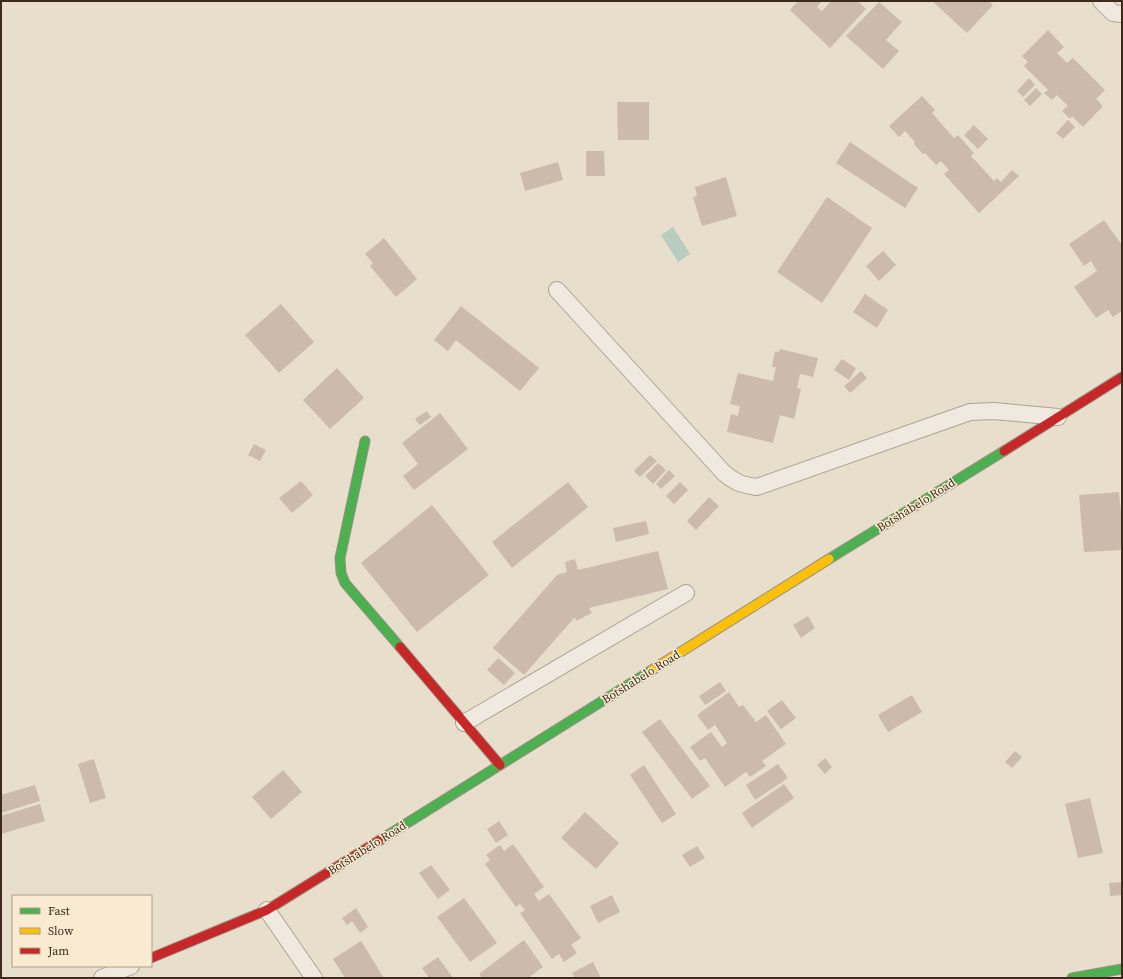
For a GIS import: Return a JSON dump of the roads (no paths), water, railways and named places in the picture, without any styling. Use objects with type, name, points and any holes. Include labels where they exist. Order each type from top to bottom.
[{"type":"street","points":[[1101,1],[1113,13],[1122,14]]},
{"type":"street","points":[[557,290],[724,474],[734,482],[744,486],[757,487],[970,412],[994,411],[1058,416]]},
{"type":"street","name":"Botshabelo Road","points":[[152,958],[267,910],[1122,376]]},
{"type":"street","points":[[365,441],[340,558],[341,573],[345,583],[500,765]]},
{"type":"street","points":[[464,722],[686,593]]},
{"type":"street","points":[[267,910],[314,978]]},
{"type":"street","points":[[102,978],[129,967]]},
{"type":"street","points":[[1072,978],[1122,969]]}]
